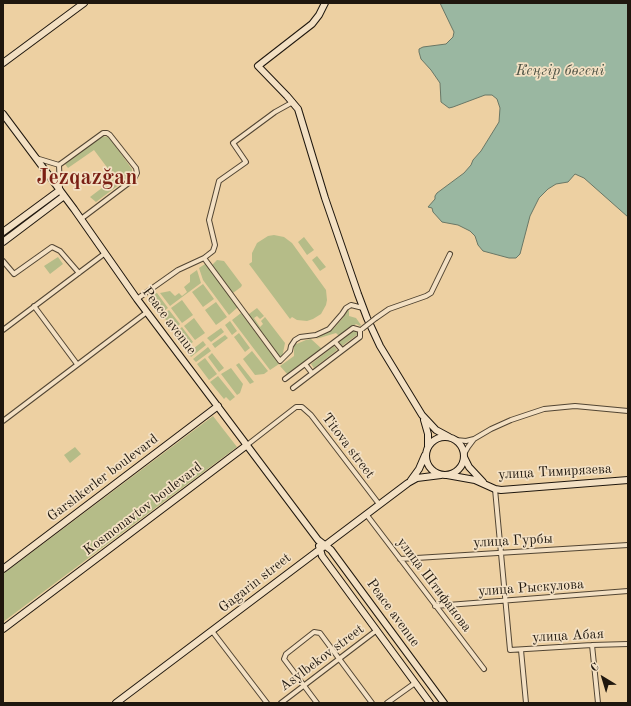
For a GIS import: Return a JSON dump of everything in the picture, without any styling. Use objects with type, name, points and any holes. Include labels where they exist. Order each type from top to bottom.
[{"type":"street","points":[[3,64],[84,3]]},
{"type":"street","points":[[325,3],[319,16],[312,24],[258,66],[293,102],[301,117],[325,198],[363,308],[380,346],[422,415],[436,430],[456,440],[466,441],[474,439],[511,420],[544,409],[575,406],[628,411]]},
{"type":"street","points":[[137,299],[178,270],[204,258],[213,251],[215,245],[209,220],[220,180],[246,162],[233,142],[275,112],[293,102]]},
{"type":"street","name":"Peace avenue","points":[[3,114],[60,190],[137,299],[322,546],[331,550],[444,703]]},
{"type":"street","points":[[59,165],[103,133],[107,133],[136,168],[137,174],[134,179],[81,219]]},
{"type":"street","points":[[36,158],[59,165]]},
{"type":"street","points":[[3,232],[60,190],[59,165]]},
{"type":"street","points":[[3,242],[64,196]]},
{"type":"street","points":[[3,261],[14,274],[52,247],[60,251],[79,273]]},
{"type":"street","points":[[3,330],[104,254]]},
{"type":"street","points":[[285,379],[353,328],[361,329],[388,309],[431,293],[450,254]]},
{"type":"street","points":[[204,258],[280,361],[290,351],[295,340],[300,337],[316,334],[329,329],[346,308],[351,305],[363,308]]},
{"type":"street","points":[[34,306],[77,364]]},
{"type":"street","points":[[3,421],[147,312]]},
{"type":"street","points":[[293,388],[360,337],[361,329]]},
{"type":"street","points":[[335,342],[342,350]]},
{"type":"street","points":[[305,364],[312,373]]},
{"type":"street","name":"Garshkerler boulevard","points":[[3,569],[218,406]]},
{"type":"street","name":"Kosmonavtov boulevard","points":[[3,629],[296,407]]},
{"type":"street","name":"Titova street","points":[[296,407],[302,407],[309,412],[379,504]]},
{"type":"street","points":[[408,482],[419,469],[428,447],[428,434],[422,415]]},
{"type":"street","points":[[428,447],[436,438],[448,437]]},
{"type":"street","points":[[408,482],[417,478],[454,473],[463,463],[464,455],[474,439]]},
{"type":"street","points":[[456,440],[462,447],[469,467],[484,483]]},
{"type":"street","points":[[426,454],[426,462],[430,469],[444,475],[484,483]]},
{"type":"street","name":"улица Тимирязева","points":[[484,483],[495,489],[511,489],[628,480]]},
{"type":"street","name":"Gagarin street","points":[[116,703],[408,482]]},
{"type":"street","points":[[495,489],[504,601]]},
{"type":"street","name":"улица Штифанова","points":[[366,514],[484,669]]},
{"type":"street","name":"улица Гурбы","points":[[400,559],[628,545]]},
{"type":"street","name":"Peace avenue","points":[[322,546],[322,556],[430,703]]},
{"type":"street","name":"улица Рыскулова","points":[[436,606],[628,591]]},
{"type":"street","name":"улица Абая","points":[[504,601],[510,650],[628,644]]},
{"type":"street","name":"Asylbekov street","points":[[280,703],[377,630]]},
{"type":"street","points":[[212,631],[267,703]]},
{"type":"street","points":[[317,703],[284,659],[286,654],[314,632],[320,633],[372,703]]},
{"type":"street","points":[[592,645],[598,703]]},
{"type":"street","points":[[521,650],[526,703]]},
{"type":"street","points":[[387,703],[415,683]]},
{"type":"green space","points":[[102,136],[109,137],[132,169],[132,175],[96,202],[90,197],[115,178],[94,150],[68,168],[65,164]]},
{"type":"green space","points":[[274,235],[284,237],[292,243],[326,290],[326,305],[321,314],[313,319],[307,321],[297,320],[292,317],[290,319],[249,264],[252,262],[252,253],[257,243],[268,236]]},
{"type":"green space","points":[[304,237],[314,250],[307,255],[298,242]]},
{"type":"green space","points":[[317,256],[326,267],[320,271],[312,260]]},
{"type":"green space","points":[[58,257],[63,264],[50,274],[44,266]]},
{"type":"green space","points":[[217,260],[224,261],[242,285],[233,293],[212,265]]},
{"type":"green space","points":[[207,264],[238,307],[229,315],[203,280],[199,268]]},
{"type":"green space","points":[[197,270],[201,283],[170,306],[160,293],[170,291],[175,296],[179,293],[182,296],[187,292],[184,287],[190,282],[190,275]]},
{"type":"green space","points":[[203,284],[214,299],[203,307],[192,292]]},
{"type":"green space","points":[[157,293],[168,308],[161,313],[148,297]]},
{"type":"green space","points":[[182,300],[193,315],[182,323],[171,308]]},
{"type":"green space","points":[[216,302],[227,317],[216,325],[205,310]]},
{"type":"green space","points":[[257,308],[264,316],[260,319],[257,316],[254,318],[260,327],[263,324],[261,321],[265,317],[285,343],[281,359],[249,316],[249,314]]},
{"type":"green space","points":[[169,310],[180,324],[174,330],[162,315]]},
{"type":"green space","points":[[348,310],[349,316],[356,318],[361,325],[360,326],[356,324],[340,337],[336,333],[316,339],[334,328]]},
{"type":"green space","points":[[241,313],[279,364],[270,370],[232,320]]},
{"type":"green space","points":[[194,318],[205,333],[195,340],[184,326]]},
{"type":"green space","points":[[230,321],[237,331],[232,335],[225,325]]},
{"type":"green space","points":[[182,327],[193,342],[186,348],[175,333]]},
{"type":"green space","points":[[221,328],[224,332],[211,342],[207,338]]},
{"type":"green space","points":[[355,330],[358,334],[342,346],[339,342]]},
{"type":"green space","points":[[239,333],[250,348],[245,352],[234,337]]},
{"type":"green space","points":[[225,335],[228,338],[215,348],[212,344]]},
{"type":"green space","points":[[311,339],[322,349],[288,375],[280,366],[294,356],[294,345]]},
{"type":"green space","points":[[203,341],[206,345],[191,357],[188,353]]},
{"type":"green space","points":[[334,346],[337,350],[314,368],[311,364]]},
{"type":"green space","points":[[208,347],[211,351],[196,362],[193,359]]},
{"type":"green space","points":[[252,351],[268,371],[264,374],[255,375],[243,359]]},
{"type":"green space","points":[[212,353],[224,368],[219,372],[208,357]]},
{"type":"green space","points":[[205,358],[217,374],[209,380],[197,364]]},
{"type":"green space","points":[[239,363],[254,382],[250,384],[236,365]]},
{"type":"green space","points":[[231,368],[243,384],[240,393],[237,395],[221,374]]},
{"type":"green space","points":[[218,376],[235,397],[230,401],[226,397],[224,399],[210,382]]},
{"type":"green space","points":[[213,416],[237,447],[3,622],[3,574]]},
{"type":"green space","points":[[75,447],[81,454],[70,463],[64,455]]},
{"type":"water","name":"Кеңгір бөгені","points":[[440,3],[628,3],[628,217],[584,178],[575,174],[568,182],[556,184],[548,189],[539,198],[530,216],[520,254],[516,258],[509,258],[483,251],[478,245],[475,236],[470,231],[458,225],[442,222],[433,212],[432,208],[428,207],[435,199],[437,193],[464,173],[471,165],[499,122],[500,108],[497,99],[492,95],[485,95],[449,108],[441,102],[440,83],[421,59],[419,52],[419,49],[423,47],[446,44],[453,37],[454,32]]},
{"type":"district","name":"Jezqazğan","points":[[87,178]]}]
